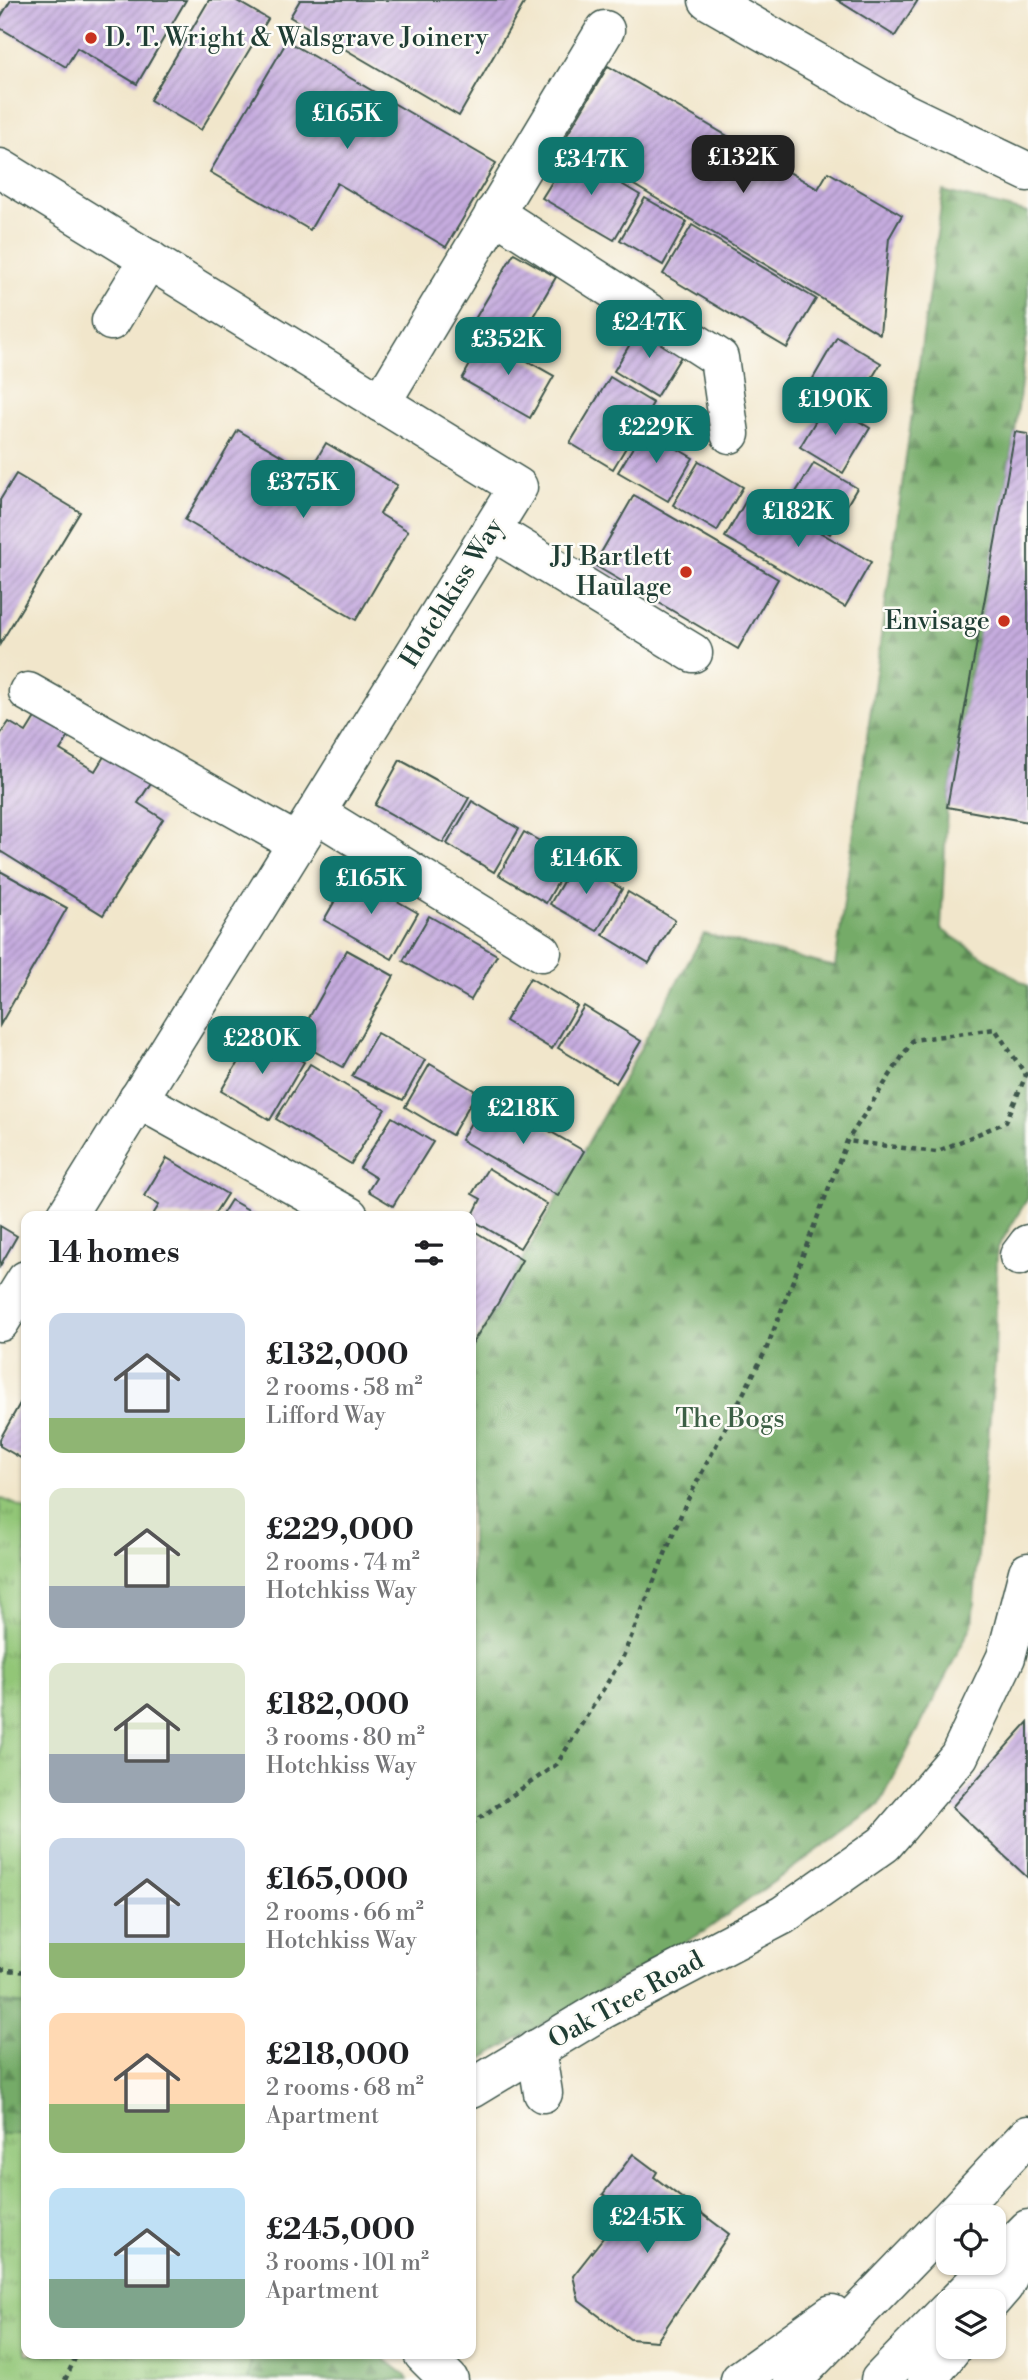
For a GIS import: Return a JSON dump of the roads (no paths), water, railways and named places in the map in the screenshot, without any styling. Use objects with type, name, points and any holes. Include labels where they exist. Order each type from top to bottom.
[{"type":"main road","points":[[708,0],[905,113],[1028,172]]},
{"type":"main road","points":[[381,403],[605,30]]},
{"type":"main road","name":"Hotchkiss Way","points":[[0,168],[517,487],[138,1099],[78,1211]]},
{"type":"main road","points":[[494,213],[719,358],[730,434]]},
{"type":"main road","points":[[111,321],[149,259]]},
{"type":"main road","points":[[491,530],[693,653]]},
{"type":"main road","points":[[29,692],[306,828],[542,952]]},
{"type":"main road","points":[[138,1099],[340,1211]]},
{"type":"main road","points":[[0,1322],[21,1288]]},
{"type":"main road","name":"Oak Tree Road","points":[[476,2085],[602,2010],[783,1915],[884,1844],[959,1756],[1006,1657],[1028,1572]]},
{"type":"main road","points":[[536,2049],[543,2093]]},
{"type":"main road","points":[[963,2205],[1028,2135]]},
{"type":"main road","points":[[969,2289],[1028,2229]]},
{"type":"main road","points":[[793,2380],[936,2234]]},
{"type":"main road","points":[[1001,2289],[1028,2236]]},
{"type":"main road","points":[[740,2380],[918,2253]]},
{"type":"main road","points":[[880,2380],[936,2322]]},
{"type":"main road","points":[[428,2359],[449,2380]]},
{"type":"main road","points":[[927,2380],[944,2359]]},
{"type":"place","name":"D. T. Wright & Walsgrave Joinery","points":[[91,38]]},
{"type":"place","name":"JJ Bartlett Haulage","points":[[686,572]]},
{"type":"place","name":"Envisage","points":[[1004,621]]},
{"type":"park label","name":"The Bogs","points":[[730,1419]]}]
